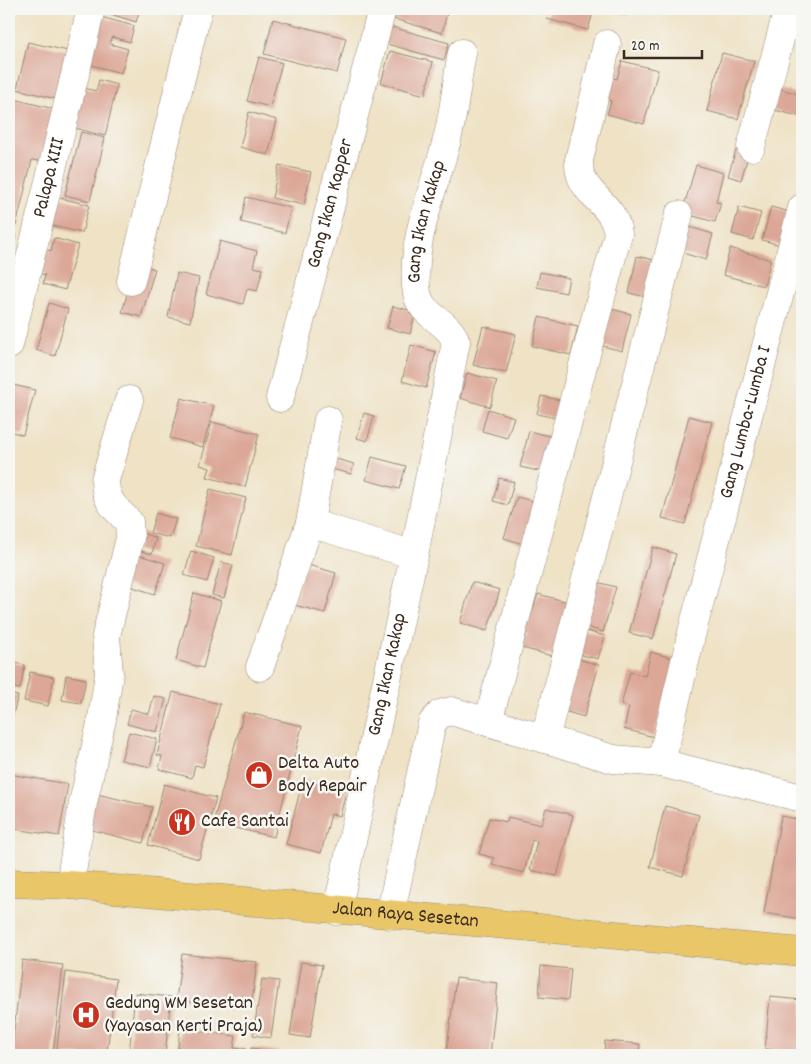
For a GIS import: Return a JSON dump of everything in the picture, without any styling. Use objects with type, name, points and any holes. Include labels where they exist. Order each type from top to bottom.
[{"type":"main road","name":"Jalan Raya Sesetan","points":[[9,883],[70,885],[802,952]]},
{"type":"street","name":"Palapa XIII","points":[[9,345],[91,9]]},
{"type":"street","points":[[131,281],[198,9]]},
{"type":"street","name":"Gang Ikan Kapper","points":[[280,398],[382,9]]},
{"type":"street","points":[[751,147],[788,9]]},
{"type":"street","points":[[488,722],[618,234],[612,214],[585,186],[578,174],[579,160],[607,44]]},
{"type":"street","name":"Gang Ikan Kakap","points":[[338,911],[414,555],[456,342],[453,334],[446,326],[420,305],[416,277],[422,227],[446,145],[462,52]]},
{"type":"street","name":"Gang Lumba-Lumba I","points":[[661,763],[691,636],[802,208]]},
{"type":"street","points":[[544,739],[679,215]]},
{"type":"street","points":[[70,885],[83,803],[107,683],[106,636],[130,538],[129,522],[112,505],[105,494],[105,480],[129,400]]},
{"type":"street","points":[[260,667],[310,523],[328,420]]},
{"type":"street","points":[[310,523],[414,555]]},
{"type":"street","points":[[390,915],[432,724],[440,714],[452,711],[612,759],[661,763],[802,798]]},
{"type":"building","points":[[111,9],[140,9],[136,22],[110,14]]},
{"type":"building","points":[[397,9],[448,9],[442,33],[394,19]]},
{"type":"building","points":[[549,9],[594,9],[588,30],[547,19]]},
{"type":"building","points":[[606,9],[629,9],[627,15]]},
{"type":"building","points":[[97,16],[134,26],[130,42],[112,37],[110,44],[128,49],[121,73],[84,63]]},
{"type":"building","points":[[273,19],[346,38],[337,73],[264,54]]},
{"type":"building","points":[[385,25],[449,43],[444,60],[380,42]]},
{"type":"building","points":[[28,42],[68,51],[56,99],[17,89]]},
{"type":"building","points":[[390,51],[433,62],[425,95],[381,83]]},
{"type":"building","points":[[722,53],[754,61],[738,119],[707,111]]},
{"type":"building","points":[[259,57],[282,63],[270,107],[247,101]]},
{"type":"building","points":[[622,61],[658,70],[644,124],[607,114],[611,101],[598,98],[604,75],[617,79]]},
{"type":"building","points":[[99,80],[117,85],[105,136],[67,126],[76,86],[96,91]]},
{"type":"building","points":[[773,87],[802,95],[802,117],[767,108]]},
{"type":"building","points":[[14,99],[54,109],[40,161],[32,160],[16,226],[9,224],[9,118]]},
{"type":"building","points":[[249,112],[277,120],[268,155],[240,147]]},
{"type":"building","points":[[81,132],[105,138],[90,201],[65,195]]},
{"type":"building","points":[[736,150],[749,153],[741,180],[728,176]]},
{"type":"building","points":[[279,165],[311,172],[304,205],[272,198]]},
{"type":"building","points":[[696,165],[723,173],[716,202],[721,203],[715,222],[682,213]]},
{"type":"building","points":[[56,197],[89,205],[82,233],[41,223]]},
{"type":"building","points":[[246,197],[291,208],[285,233],[241,222]]},
{"type":"building","points":[[739,207],[761,213],[753,240],[732,234]]},
{"type":"building","points":[[771,207],[790,212],[781,245],[762,240]]},
{"type":"building","points":[[683,225],[713,234],[706,260],[676,251]]},
{"type":"building","points":[[9,233],[16,235],[9,261]]},
{"type":"building","points":[[54,238],[78,245],[65,290],[43,284],[45,275],[34,272],[41,248],[51,251]]},
{"type":"building","points":[[220,241],[257,251],[253,267],[263,269],[257,291],[247,289],[243,304],[206,294]]},
{"type":"building","points":[[730,248],[771,260],[764,286],[723,275]]},
{"type":"building","points":[[637,256],[663,262],[654,299],[629,293]]},
{"type":"building","points":[[136,263],[155,269],[141,317],[122,312]]},
{"type":"building","points":[[540,272],[569,278],[566,293],[537,287]]},
{"type":"building","points":[[177,273],[199,278],[190,322],[168,317]]},
{"type":"building","points":[[49,303],[68,309],[55,356],[36,350]]},
{"type":"building","points":[[393,306],[416,312],[410,334],[387,328]]},
{"type":"building","points":[[604,307],[631,314],[622,351],[595,344]]},
{"type":"building","points":[[539,317],[578,326],[571,355],[532,346]]},
{"type":"building","points":[[483,326],[516,334],[506,373],[473,365]]},
{"type":"building","points":[[411,345],[436,352],[426,388],[402,381]]},
{"type":"building","points":[[467,373],[497,381],[490,407],[460,398]]},
{"type":"building","points":[[13,385],[35,390],[23,435],[9,431],[9,400]]},
{"type":"building","points":[[541,396],[565,401],[561,419],[537,414]]},
{"type":"building","points":[[181,398],[214,406],[203,447],[170,438]]},
{"type":"building","points":[[488,409],[514,417],[507,438],[482,431]]},
{"type":"building","points":[[364,413],[374,416],[367,441],[357,438]]},
{"type":"building","points":[[689,416],[712,422],[685,524],[662,518]]},
{"type":"building","points":[[212,422],[259,434],[245,487],[207,477],[210,468],[200,465]]},
{"type":"building","points":[[529,431],[557,438],[548,473],[520,467]]},
{"type":"building","points":[[326,456],[354,464],[351,474],[323,467]]},
{"type":"building","points":[[372,457],[406,466],[399,489],[366,480]]},
{"type":"building","points":[[499,478],[514,482],[508,505],[493,501]]},
{"type":"building","points":[[210,489],[246,498],[232,555],[196,546]]},
{"type":"building","points":[[517,497],[536,502],[523,544],[504,538]]},
{"type":"building","points":[[156,513],[176,519],[170,538],[150,533]]},
{"type":"building","points":[[142,533],[156,538],[152,554],[137,550]]},
{"type":"building","points":[[653,547],[676,554],[653,639],[629,633]]},
{"type":"building","points":[[191,551],[214,558],[207,582],[184,575]]},
{"type":"building","points":[[132,553],[165,563],[155,594],[123,584]]},
{"type":"building","points":[[221,562],[233,565],[224,598],[212,595]]},
{"type":"building","points":[[305,564],[336,573],[325,613],[294,605]]},
{"type":"building","points":[[589,580],[616,587],[603,632],[577,624]]},
{"type":"building","points":[[472,582],[500,590],[487,631],[460,623]]},
{"type":"building","points":[[194,593],[221,601],[203,668],[176,660]]},
{"type":"building","points":[[538,594],[575,604],[560,658],[522,648],[527,632],[520,630],[527,608],[533,610]]},
{"type":"building","points":[[576,628],[605,636],[598,659],[570,652]]},
{"type":"building","points":[[651,652],[676,659],[654,737],[624,729],[629,707],[621,705],[630,672],[645,676]]},
{"type":"building","points":[[568,656],[599,665],[584,717],[554,708]]},
{"type":"building","points":[[9,662],[25,665],[20,689],[9,687]]},
{"type":"building","points":[[30,672],[54,677],[48,706],[24,701]]},
{"type":"building","points":[[66,675],[86,679],[81,703],[62,700]]},
{"type":"building","points":[[173,692],[220,704],[203,767],[195,765],[192,778],[159,769],[162,756],[157,755]]},
{"type":"building","points":[[9,694],[18,696],[10,725],[9,725]]},
{"type":"building","points":[[154,696],[166,699],[157,732],[127,724],[131,709],[149,714]]},
{"type":"building","name":"Delta Auto Body Repair","points":[[244,712],[302,726],[274,837],[213,823]]},
{"type":"building","points":[[129,732],[157,739],[150,767],[121,760]]},
{"type":"building","points":[[9,774],[68,784],[59,836],[9,828]]},
{"type":"building","points":[[303,780],[346,791],[340,816],[331,814],[321,853],[286,844]]},
{"type":"building","name":"Cafe Santai","points":[[164,784],[216,798],[199,859],[148,845]]},
{"type":"building","points":[[93,793],[152,807],[143,843],[84,828]]},
{"type":"building","points":[[665,806],[699,815],[683,876],[650,867]]},
{"type":"building","points":[[546,808],[573,815],[557,876],[530,870],[537,841],[532,840],[524,873],[492,865],[494,858],[479,854],[489,818],[507,822],[508,817],[541,825]]},
{"type":"building","points":[[781,816],[802,820],[801,919],[764,913]]},
{"type":"building","points":[[182,954],[257,962],[251,1009],[176,1000]]},
{"type":"building","points":[[22,960],[63,965],[53,1055],[9,1055],[9,1040],[13,1040]]},
{"type":"building","points":[[301,962],[322,965],[310,1038],[290,1035]]},
{"type":"building","points":[[541,966],[571,969],[568,1000],[539,997]]},
{"type":"building","name":"Gedung WM Sesetan (Yayasan Kerti Praja)","points":[[66,972],[116,979],[107,1052],[122,1055],[56,1055]]},
{"type":"building","points":[[456,978],[498,983],[490,1055],[446,1055]]},
{"type":"building","points":[[262,979],[279,981],[271,1038],[253,1035]]},
{"type":"building","points":[[135,993],[171,997],[165,1055],[129,1055]]},
{"type":"building","points":[[770,997],[802,1000],[802,1052],[765,1049]]},
{"type":"building","points":[[180,1029],[236,1036],[234,1048],[246,1049],[245,1055],[177,1055]]},
{"type":"building","points":[[605,1041],[640,1044],[639,1055],[604,1055]]},
{"type":"building","points":[[251,1048],[297,1054],[297,1055],[250,1055]]},
{"type":"place","name":"Delta Auto Body Repair","points":[[259,775]]},
{"type":"place","name":"Cafe Santai","points":[[182,822]]},
{"type":"place","name":"Gedung WM Sesetan (Yayasan Kerti Praja)","points":[[86,1015]]}]
